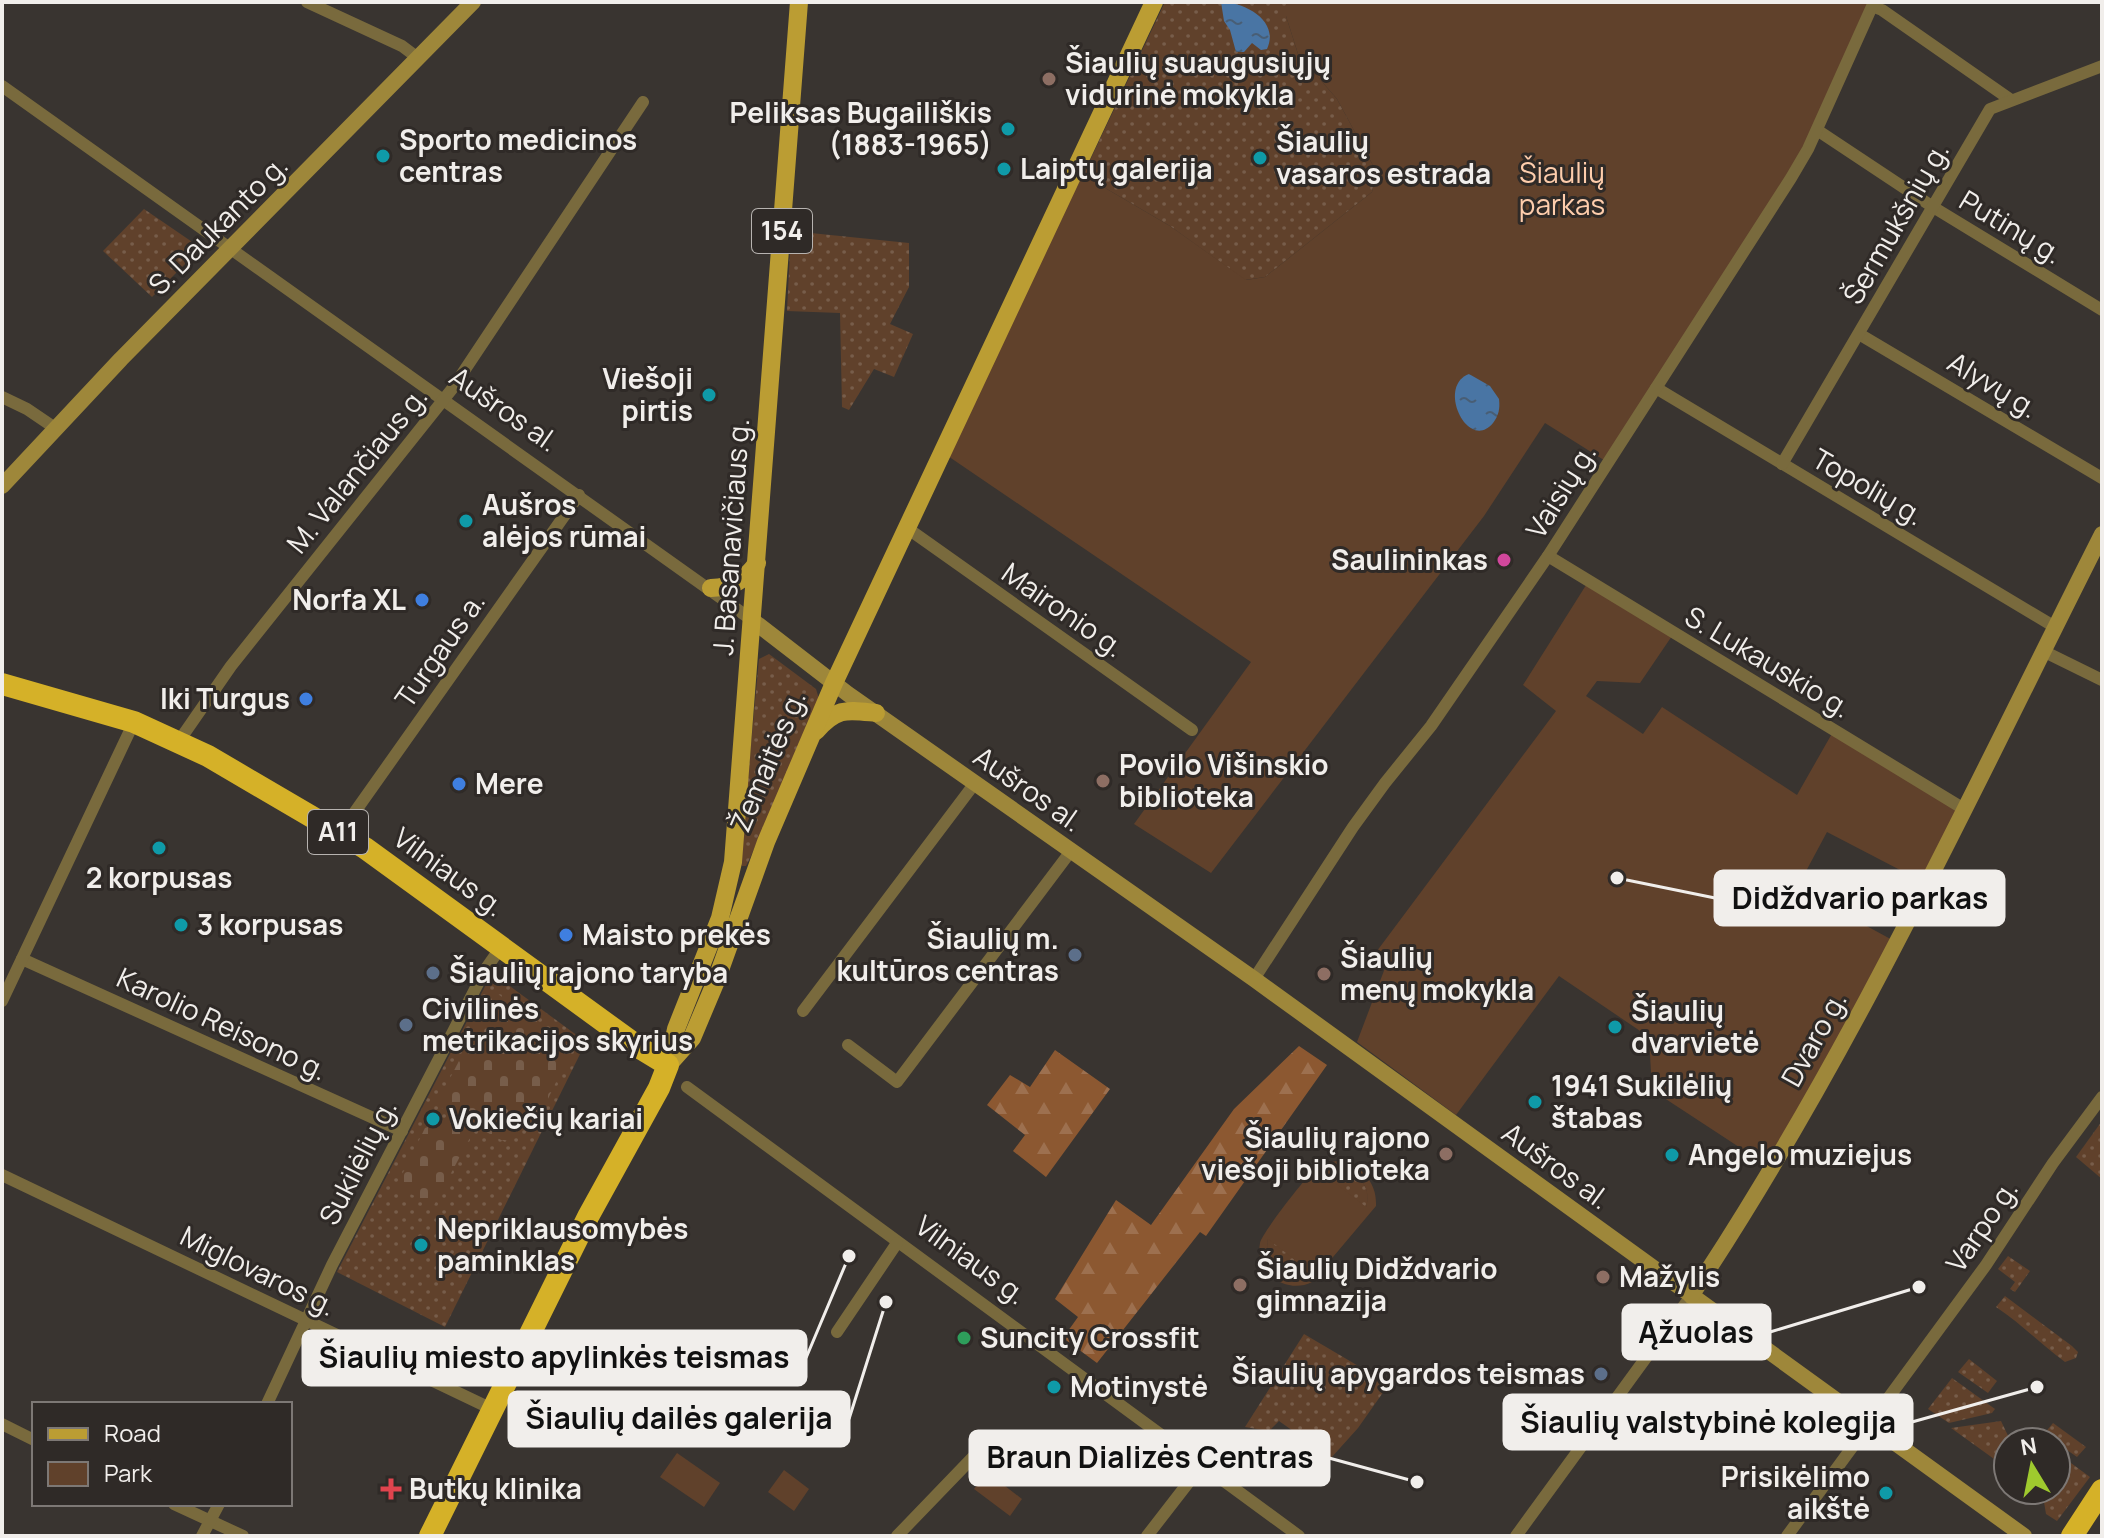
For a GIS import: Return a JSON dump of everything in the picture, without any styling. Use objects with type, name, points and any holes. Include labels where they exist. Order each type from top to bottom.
[{"type":"highway","name":"Vilniaus g.","points":[[2,684],[134,722],[179,741],[340,833],[668,1065]]},
{"type":"highway","name":"Žemaitės g.","points":[[430,1536],[589,1215],[659,1088],[668,1065]]},
{"type":"highway","points":[[2072,1536],[2102,1490]]},
{"type":"main road","name":"S. Daukanto g.","points":[[2,486],[55,428],[473,2]]},
{"type":"main road","name":"J. Basanavičiaus g.","points":[[668,1065],[676,1029],[720,918],[733,862],[799,2]]},
{"type":"main road","name":"Žemaitės g.","points":[[668,1065],[692,1038],[766,842],[834,683],[1154,2]]},
{"type":"main road","name":"Dvaro g.","points":[[1691,1296],[1736,1229],[1906,925],[2102,534]]},
{"type":"main road","points":[[711,588],[734,585],[748,576],[757,563]]},
{"type":"main road","name":"Aušros al.","points":[[752,620],[834,683],[1254,979],[2024,1536]]},
{"type":"main road","points":[[810,740],[827,719],[843,710],[876,713]]},
{"type":"street","points":[[307,2],[402,46],[418,58]]},
{"type":"street","points":[[1874,5],[2011,100]]},
{"type":"street","name":"Vaisių g.","points":[[1254,979],[1353,827],[1431,726],[1548,556],[1791,178],[1817,130],[1874,5]]},
{"type":"street","name":"Šermukšnių g.","points":[[1782,464],[1990,109],[2102,66]]},
{"type":"street","name":"Aušros al.","points":[[2,86],[752,620]]},
{"type":"street","name":"M. Valančiaus g.","points":[[179,741],[231,666],[445,399],[643,102]]},
{"type":"street","name":"Putinų g.","points":[[1817,130],[1933,207],[2102,310]]},
{"type":"street","name":"Alyvų g.","points":[[1859,334],[2102,478]]},
{"type":"street","name":"Topolių g.","points":[[1656,388],[2055,627]]},
{"type":"street","points":[[2,397],[55,428]]},
{"type":"street","name":"Turgaus a.","points":[[340,833],[579,495]]},
{"type":"street","name":"Maironio g.","points":[[907,528],[1192,730]]},
{"type":"street","name":"S. Lukauskio g.","points":[[1548,556],[1964,809]]},
{"type":"street","points":[[2043,651],[2102,680]]},
{"type":"street","points":[[2,1001],[134,722]]},
{"type":"street","points":[[803,1011],[975,783]]},
{"type":"street","points":[[848,1045],[897,1082],[1071,851]]},
{"type":"street","name":"Sukilėlių g.","points":[[268,1402],[305,1320],[485,970],[501,947]]},
{"type":"street","name":"Karolio Reisono g.","points":[[22,959],[240,1056],[349,1110],[402,1131]]},
{"type":"street","name":"Vilniaus g.","points":[[687,1087],[1299,1536]]},
{"type":"street","name":"Varpo g.","points":[[1787,1536],[1986,1265],[2053,1163],[2102,1097]]},
{"type":"street","name":"Miglovaros g.","points":[[2,1175],[494,1410]]},
{"type":"street","points":[[837,1332],[897,1243]]},
{"type":"street","name":"Dvaro g.","points":[[1516,1536],[1691,1296]]},
{"type":"street","points":[[2,1424],[32,1439]]},
{"type":"street","points":[[897,1536],[976,1454]]},
{"type":"street","points":[[1147,1536],[1202,1465]]},
{"type":"street","points":[[178,1506],[243,1536]]},
{"type":"street","points":[[202,1536],[218,1506]]},
{"type":"green space","points":[[1165,2],[1286,2],[1286,16],[1298,54],[1337,99],[1376,171],[1372,192],[1265,277],[1245,280],[1170,226],[1083,175]]},
{"type":"green space","name":"Šiaulių parkas","points":[[1286,2],[1874,2],[1808,149],[1607,462],[1545,423],[1484,516],[1211,873],[1134,824],[1251,662],[942,452],[1073,173],[1083,175],[1170,226],[1246,280],[1265,277],[1372,192],[1376,171],[1337,99],[1298,54],[1286,16]]},
{"type":"green space","points":[[144,209],[201,248],[152,297],[103,251]]},
{"type":"green space","points":[[791,231],[909,243],[909,287],[890,324],[913,334],[894,377],[874,369],[849,410],[842,407],[840,313],[787,311]]},
{"type":"green space","points":[[1588,582],[1674,633],[1640,683],[1597,681],[1586,696],[1643,734],[1662,707],[1797,795],[1834,730],[1964,809],[1927,884],[1827,832],[1797,888],[1896,942],[1771,1168],[1652,1090],[1649,1037],[1559,976],[1456,1115],[1357,1042],[1385,968],[1371,959],[1556,711],[1523,685]]},
{"type":"green space","points":[[769,654],[816,689],[819,699],[750,858],[746,866],[742,866],[759,659]]},
{"type":"green space","points":[[492,973],[586,1042],[445,1327],[337,1272]]},
{"type":"green space","points":[[495,992],[573,1047],[545,1105],[505,1142],[436,1105]]},
{"type":"green space","points":[[1299,1046],[1327,1065],[1206,1236],[1200,1232],[1097,1363],[1063,1338],[1078,1317],[1055,1299],[1116,1200],[1151,1225],[1234,1109]]},
{"type":"green space","points":[[1055,1050],[1110,1089],[1046,1177],[1013,1151],[1025,1135],[987,1105],[1010,1075],[1030,1087]]},
{"type":"green space","points":[[445,1121],[472,1134],[434,1205],[396,1187],[425,1128]]},
{"type":"green space","points":[[2102,1121],[2102,1179],[2076,1157]]},
{"type":"green space","points":[[1347,1160],[1369,1179],[1376,1206],[1312,1282],[1292,1286],[1274,1279],[1262,1264],[1259,1254],[1262,1237],[1317,1167]],"holes":[[[1334,1167],[1355,1174],[1360,1179],[1367,1191],[1366,1207],[1321,1172]],[[1268,1239],[1313,1274],[1295,1278],[1279,1272],[1269,1258]]]},
{"type":"green space","points":[[1334,1166],[1349,1171],[1365,1185],[1366,1208],[1320,1172]]},
{"type":"green space","points":[[1268,1238],[1314,1274],[1295,1278],[1279,1272],[1269,1257]]},
{"type":"green space","points":[[2008,1256],[2030,1271],[2015,1292],[2010,1289],[2015,1282],[1998,1269]]},
{"type":"green space","points":[[2005,1296],[2072,1346],[2078,1352],[2076,1358],[2065,1362],[1996,1307]]},
{"type":"green space","points":[[1304,1334],[1389,1384],[1358,1428],[1331,1458],[1279,1421],[1269,1431],[1245,1427]]},
{"type":"green space","points":[[1969,1359],[1997,1381],[1988,1393],[1958,1372]]},
{"type":"green space","points":[[1952,1378],[1995,1409],[1992,1413],[1949,1423],[1928,1409]]},
{"type":"green space","points":[[2001,1421],[2003,1426],[1992,1426],[1992,1457],[1951,1428]]},
{"type":"green space","points":[[2072,1437],[2086,1447],[2077,1457],[2072,1454]]},
{"type":"green space","points":[[677,1453],[720,1483],[704,1507],[660,1477]]},
{"type":"green space","points":[[2072,1464],[2090,1477],[2072,1501]]},
{"type":"green space","points":[[784,1470],[809,1489],[794,1511],[768,1492]]},
{"type":"green space","points":[[987,1472],[1022,1499],[1010,1516],[974,1489]]},
{"type":"green space","points":[[2045,1506],[2068,1506],[2057,1521],[2046,1514]]},
{"type":"water","points":[[1221,2],[1240,5],[1258,15],[1269,30],[1267,49],[1261,50],[1252,43],[1244,52],[1236,52],[1224,21]]},
{"type":"water","points":[[1469,374],[1490,386],[1499,399],[1497,417],[1483,430],[1474,430],[1466,424],[1456,403],[1455,391],[1460,381]]},
{"type":"place","name":"Šiaulių suaugusiųjų vidurinė mokykla","points":[[1049,79]]},
{"type":"place","name":"Peliksas Bugailiškis (1883-1965)","points":[[1008,129]]},
{"type":"place","name":"Sporto medicinos centras","points":[[383,156]]},
{"type":"place","name":"Šiaulių vasaros estrada","points":[[1260,158]]},
{"type":"place","name":"Laiptų galerija","points":[[1004,169]]},
{"type":"place","name":"Viešoji pirtis","points":[[709,395]]},
{"type":"place","name":"Aušros alėjos rūmai","points":[[466,521]]},
{"type":"place","name":"Saulininkas","points":[[1504,560]]},
{"type":"place","name":"Norfa XL","points":[[422,600]]},
{"type":"place","name":"Iki Turgus","points":[[306,699]]},
{"type":"place","name":"Povilo Višinskio biblioteka","points":[[1103,781]]},
{"type":"place","name":"Mere","points":[[459,784]]},
{"type":"place","name":"2 korpusas","points":[[159,848]]},
{"type":"place","name":"Didždvario parkas","points":[[1617,878]]},
{"type":"place","name":"3 korpusas","points":[[181,925]]},
{"type":"place","name":"Maisto prekės","points":[[566,935]]},
{"type":"place","name":"Šiaulių m. kultūros centras","points":[[1075,955]]},
{"type":"place","name":"Šiaulių rajono taryba","points":[[433,973]]},
{"type":"place","name":"Šiaulių menų mokykla","points":[[1324,974]]},
{"type":"place","name":"Civilinės metrikacijos skyrius","points":[[406,1025]]},
{"type":"place","name":"Šiaulių dvarvietė","points":[[1615,1027]]},
{"type":"place","name":"1941 Sukilėlių štabas","points":[[1535,1102]]},
{"type":"place","name":"Vokiečių kariai","points":[[433,1119]]},
{"type":"place","name":"Šiaulių rajono viešoji biblioteka","points":[[1446,1154]]},
{"type":"place","name":"Angelo muziejus","points":[[1672,1155]]},
{"type":"place","name":"Nepriklausomybės paminklas","points":[[421,1245]]},
{"type":"place","name":"Šiaulių miesto apylinkės teismas","points":[[849,1256]]},
{"type":"place","name":"Mažylis","points":[[1603,1277]]},
{"type":"place","name":"Šiaulių Didždvario gimnazija","points":[[1240,1285]]},
{"type":"place","name":"Ąžuolas","points":[[1919,1287]]},
{"type":"place","name":"Šiaulių dailės galerija","points":[[886,1302]]},
{"type":"place","name":"Suncity Crossfit","points":[[964,1338]]},
{"type":"place","name":"Šiaulių apygardos teismas","points":[[1601,1374]]},
{"type":"place","name":"Motinystė","points":[[1054,1387]]},
{"type":"place","name":"Šiaulių valstybinė kolegija","points":[[2037,1387]]},
{"type":"place","name":"Braun Dializės Centras","points":[[1417,1482]]},
{"type":"place","name":"Butkų klinika","points":[[391,1489]]},
{"type":"place","name":"Prisikėlimo aikštė","points":[[1886,1493]]}]
